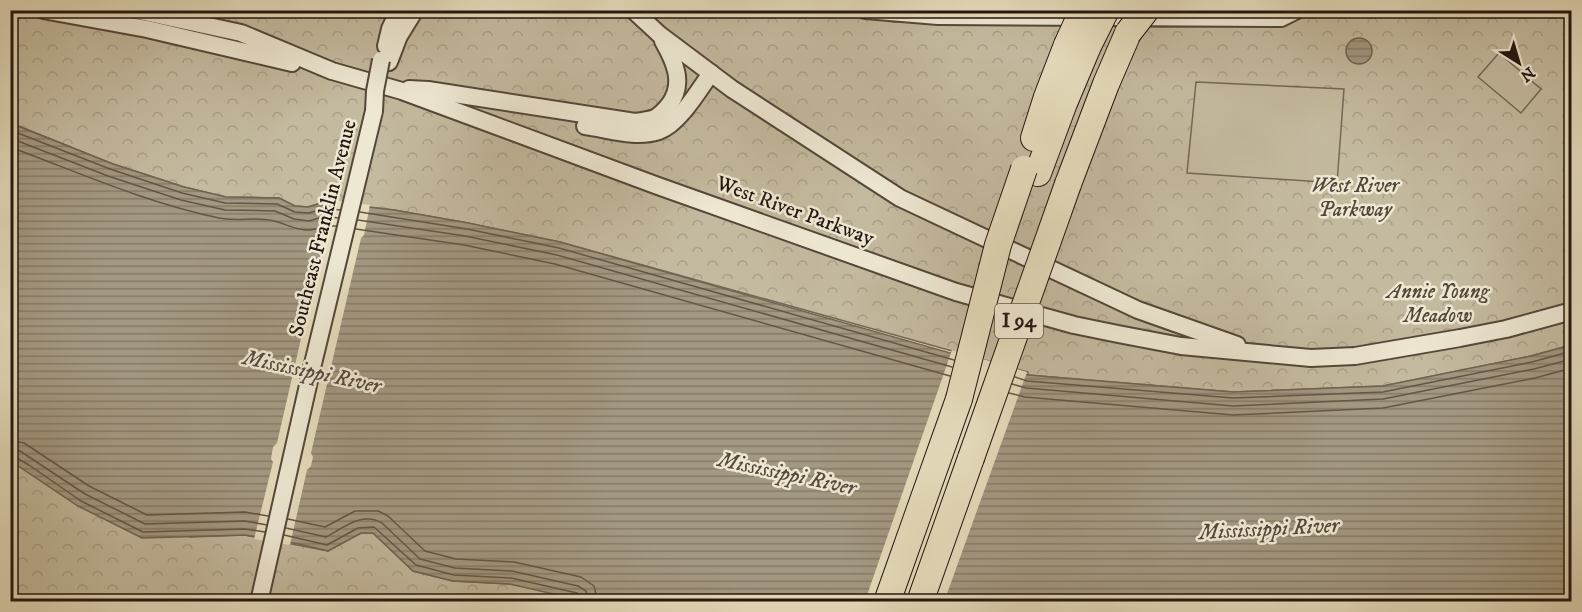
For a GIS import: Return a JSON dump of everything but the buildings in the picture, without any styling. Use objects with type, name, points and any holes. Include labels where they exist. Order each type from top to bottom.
[{"type":"highway","points":[[1078,46],[1083,10]]},
{"type":"highway","name":"I 94","points":[[887,602],[958,399],[1031,171],[1064,103],[1078,46],[1106,10]]},
{"type":"highway","points":[[1130,30],[1146,10]]},
{"type":"highway","name":"I 94","points":[[920,602],[1068,184],[1130,30]]},
{"type":"highway","points":[[931,602],[971,458]]},
{"type":"highway","points":[[868,602],[932,475]]},
{"type":"street","name":"West River Parkway","points":[[43,10],[114,16],[135,15],[186,21],[241,33],[332,71],[402,91],[464,116],[956,292],[1074,325],[1133,337],[1181,346],[1311,358],[1355,356],[1495,332],[1572,311]]},
{"type":"street","points":[[168,10],[186,21]]},
{"type":"street","points":[[385,61],[415,10]]},
{"type":"street","name":"West River Parkway","points":[[623,10],[637,14],[660,35],[732,88],[900,198],[1138,310],[1255,352]]},
{"type":"street","points":[[865,10],[938,13],[1278,14],[1297,10]]},
{"type":"street","name":"West River Parkway","points":[[135,15],[256,53],[314,69],[332,71]]},
{"type":"street","points":[[385,61],[393,15]]},
{"type":"street","points":[[402,91],[412,88],[428,90],[635,122],[656,117],[671,102],[676,92],[678,83],[676,65],[660,35]]},
{"type":"street","name":"Southeast Franklin Avenue","points":[[259,602],[306,393],[374,111],[375,91],[385,61]]},
{"type":"street","points":[[464,116],[478,110],[489,110],[629,133],[660,131],[673,122],[711,73]]},
{"type":"street","points":[[1133,337],[1138,310]]},
{"type":"green space","name":"West River Parkway","points":[[827,10],[894,22],[1163,27],[1267,26],[1303,17],[1311,10],[1571,11],[1571,345],[1531,356],[1383,386],[1233,392],[1028,375],[1028,372],[560,242],[394,210],[324,202],[308,207],[295,206],[279,198],[226,197],[184,187],[113,164],[11,123],[10,11]]},
{"type":"green space","points":[[1499,53],[1541,89],[1521,113],[1478,77]]},
{"type":"green space","points":[[1196,82],[1344,89],[1337,183],[1187,173]]},
{"type":"green space","points":[[10,444],[190,537],[245,535],[328,551],[361,533],[373,533],[413,571],[453,581],[510,584],[595,601],[11,601]]},
{"type":"water","points":[[1359,38],[1368,42],[1372,51],[1368,60],[1359,64],[1350,60],[1346,51],[1350,42]]},
{"type":"water","name":"Mississippi River","points":[[10,123],[113,164],[184,187],[226,197],[279,198],[295,206],[308,207],[324,202],[394,210],[560,242],[1028,375],[1233,392],[1383,386],[1531,356],[1571,345],[1571,601],[588,602],[510,584],[453,581],[413,571],[373,533],[361,533],[328,551],[245,535],[142,538],[78,506],[11,461]]},
{"type":"pier","points":[[332,200],[370,205],[311,453],[313,457],[311,466],[307,470],[290,545],[254,539],[273,462],[271,459],[273,447],[277,443],[326,230],[324,227],[326,217]]},
{"type":"pier","points":[[952,350],[1027,372],[944,602],[865,601]]},
{"type":"park label","name":"Annie Young Meadow","points":[[1438,304]]}]
